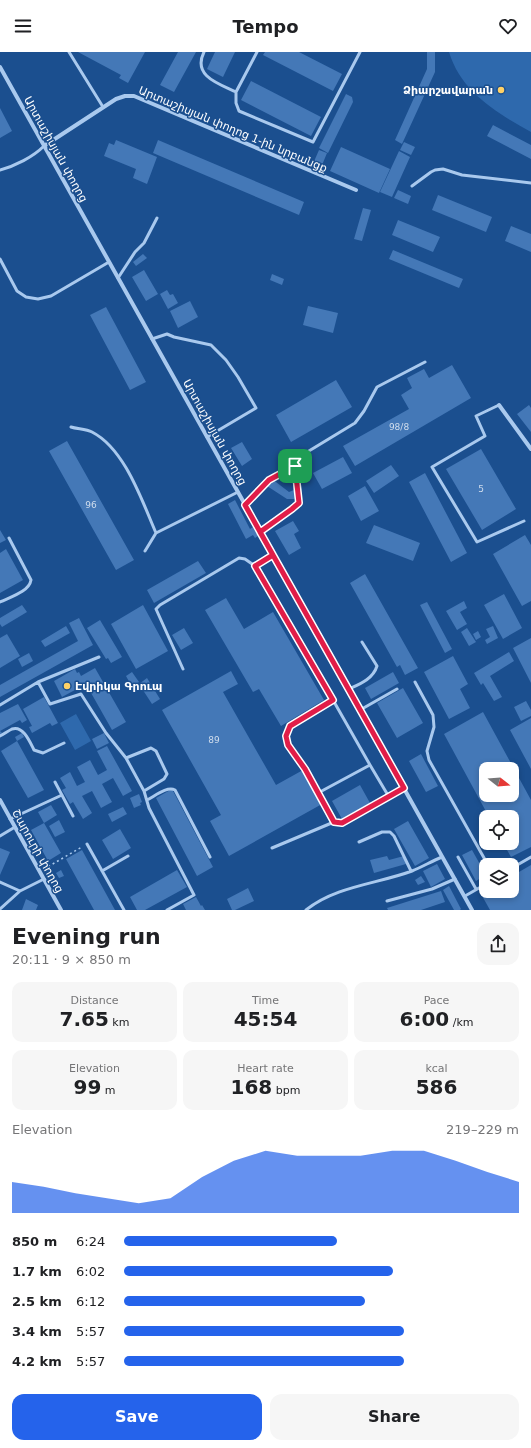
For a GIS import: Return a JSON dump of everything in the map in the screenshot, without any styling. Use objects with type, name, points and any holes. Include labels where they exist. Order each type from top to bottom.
[{"type":"street","name":"Արտաշիսյան փողոց","points":[[0,67],[472,910]]},
{"type":"street","name":"Արտաշիսյան փողոց 1-ին նրբանցք","points":[[44,146],[116,99],[125,96],[134,96],[356,190]]},
{"type":"street","points":[[499,405],[531,449]]},
{"type":"street","name":"Շարուրի փողոց","points":[[0,800],[61,910]]},
{"type":"lane","points":[[69,52],[103,107]]},
{"type":"lane","points":[[204,52],[202,58],[202,68],[205,75],[236,92]]},
{"type":"lane","points":[[257,52],[236,92],[236,103],[239,111],[313,142],[360,52]]},
{"type":"lane","points":[[0,170],[8,168],[38,152],[44,146]]},
{"type":"lane","points":[[412,186],[431,172],[443,169],[462,175],[531,183]]},
{"type":"lane","points":[[118,278],[135,252],[144,243],[157,218]]},
{"type":"lane","points":[[0,259],[17,291],[26,297],[38,299],[51,296],[109,262]]},
{"type":"lane","points":[[152,339],[167,334],[174,338],[211,345],[226,360],[238,376],[256,408],[207,437]]},
{"type":"lane","points":[[260,532],[299,503],[295,466],[299,457],[355,424],[377,387],[425,362]]},
{"type":"lane","points":[[499,405],[476,416],[485,436],[432,467],[477,542],[524,521]]},
{"type":"lane","points":[[71,427],[92,432],[111,446],[127,469],[156,534]]},
{"type":"lane","points":[[245,505],[269,480],[295,466]]},
{"type":"lane","points":[[144,551],[156,534],[238,492]]},
{"type":"lane","points":[[0,602],[26,589],[31,580],[9,538]]},
{"type":"lane","points":[[255,566],[273,555]]},
{"type":"lane","points":[[183,669],[156,609],[160,605],[239,558],[245,559],[255,566],[389,797]]},
{"type":"lane","points":[[349,690],[373,675],[377,668],[362,642]]},
{"type":"lane","points":[[0,705],[38,682],[99,657]]},
{"type":"lane","points":[[38,682],[50,704],[82,694],[106,733],[126,758],[144,791],[149,808],[194,895],[169,910]]},
{"type":"lane","points":[[415,682],[433,715],[434,727],[427,751],[429,760],[484,858]]},
{"type":"lane","points":[[360,710],[397,689]]},
{"type":"lane","points":[[333,700],[290,726],[286,736],[288,745],[305,769],[334,822]]},
{"type":"lane","points":[[0,736],[12,729],[18,729],[24,733],[34,750],[43,753],[64,744]]},
{"type":"lane","points":[[126,758],[151,748],[156,751],[166,774],[164,779],[144,791]]},
{"type":"lane","points":[[318,793],[370,765]]},
{"type":"lane","points":[[55,782],[73,816]]},
{"type":"lane","points":[[147,800],[168,789],[173,788],[176,790],[210,856]]},
{"type":"lane","points":[[272,848],[334,822],[342,823],[404,788]]},
{"type":"lane","points":[[10,819],[62,795]]},
{"type":"lane","points":[[0,836],[15,827]]},
{"type":"lane","points":[[359,842],[382,832],[390,832],[394,836],[411,871]]},
{"type":"lane","points":[[87,844],[124,910]]},
{"type":"lane","points":[[102,871],[128,856]]},
{"type":"lane","points":[[306,910],[315,903],[354,886],[411,871],[442,857]]},
{"type":"lane","points":[[458,857],[476,889]]},
{"type":"lane","points":[[519,864],[531,858]]},
{"type":"lane","points":[[0,909],[20,891],[44,879]]},
{"type":"lane","points":[[387,901],[432,889],[455,879]]},
{"type":"lane","points":[[0,882],[20,891]]},
{"type":"lane","points":[[465,896],[479,888]]},
{"type":"path","points":[[40,872],[87,844]]},
{"type":"shaded area","name":"Ձիարշավարան","points":[[449,52],[531,52],[531,132],[493,109],[471,90],[462,79]]},
{"type":"shaded area","points":[[76,714],[91,741],[75,750],[60,723]]},
{"type":"building","points":[[78,52],[145,52],[128,83],[119,78],[121,75]]},
{"type":"building","points":[[178,52],[196,52],[174,92],[160,85]]},
{"type":"building","points":[[215,52],[235,52],[223,77],[207,69]]},
{"type":"building","points":[[265,52],[299,52],[342,74],[333,91],[263,55]]},
{"type":"building","points":[[427,52],[435,52],[435,72],[402,144],[395,140],[427,69]]},
{"type":"building","points":[[251,81],[321,117],[311,136],[241,100]]},
{"type":"building","points":[[346,94],[352,97],[353,102],[328,153],[319,148]]},
{"type":"building","points":[[0,108],[12,131],[0,138]]},
{"type":"building","points":[[493,125],[531,145],[531,159],[487,136]]},
{"type":"building","points":[[116,140],[157,157],[147,184],[133,178],[136,169],[104,156],[109,143],[114,145]]},
{"type":"building","points":[[158,140],[304,202],[299,215],[153,153]]},
{"type":"building","points":[[404,142],[415,147],[411,155],[400,150]]},
{"type":"building","points":[[341,147],[390,169],[379,193],[330,171]]},
{"type":"building","points":[[319,150],[327,153],[320,170],[312,166]]},
{"type":"building","points":[[399,151],[410,157],[392,197],[380,192]]},
{"type":"building","points":[[398,190],[411,196],[408,204],[394,198]]},
{"type":"building","points":[[438,195],[492,217],[486,232],[432,210]]},
{"type":"building","points":[[363,208],[371,210],[362,241],[354,239]]},
{"type":"building","points":[[398,220],[440,237],[433,252],[392,235]]},
{"type":"building","points":[[511,226],[531,234],[531,252],[505,241]]},
{"type":"building","points":[[393,250],[463,279],[459,288],[389,259]]},
{"type":"building","points":[[143,254],[147,258],[136,266],[133,262]]},
{"type":"building","points":[[144,270],[158,294],[146,301],[132,277]]},
{"type":"building","points":[[272,274],[284,279],[282,285],[270,280]]},
{"type":"building","points":[[167,290],[170,295],[173,294],[178,303],[168,309],[160,294]]},
{"type":"building","points":[[190,301],[198,317],[178,328],[170,311]]},
{"type":"building","points":[[308,306],[338,313],[333,333],[303,325]]},
{"type":"building","points":[[106,307],[146,382],[130,390],[90,315]]},
{"type":"building","points":[[452,365],[471,398],[355,466],[343,446],[409,409],[401,395],[412,388],[407,378],[424,369],[429,378]]},
{"type":"building","points":[[336,380],[352,407],[291,442],[276,415]]},
{"type":"building","points":[[529,405],[531,408],[531,432],[517,414]]},
{"type":"building","points":[[67,441],[134,560],[116,570],[49,451]]},
{"type":"building","points":[[242,442],[252,459],[242,466],[231,448]]},
{"type":"building","points":[[481,449],[516,509],[482,530],[446,469]]},
{"type":"building","points":[[343,457],[352,473],[322,489],[313,473]]},
{"type":"building","points":[[391,465],[399,476],[374,493],[366,481]]},
{"type":"building","points":[[425,473],[467,553],[451,562],[409,482]]},
{"type":"building","points":[[272,479],[289,492],[294,490],[297,497],[294,499],[287,499],[267,486]]},
{"type":"building","points":[[365,486],[379,511],[361,521],[348,496]]},
{"type":"building","points":[[235,500],[250,529],[253,527],[258,536],[255,538],[253,535],[246,539],[228,504]]},
{"type":"building","points":[[293,521],[299,531],[294,534],[301,548],[289,555],[275,531]]},
{"type":"building","points":[[374,525],[420,543],[413,561],[366,543]]},
{"type":"building","points":[[0,530],[6,540],[0,543]]},
{"type":"building","points":[[525,535],[531,545],[531,601],[522,606],[493,554]]},
{"type":"building","points":[[6,549],[23,580],[0,593],[0,553]]},
{"type":"building","points":[[198,561],[206,573],[154,603],[147,590]]},
{"type":"building","points":[[365,574],[418,668],[405,675],[400,665],[397,667],[350,583]]},
{"type":"building","points":[[504,594],[522,628],[503,639],[484,605]]},
{"type":"building","points":[[226,598],[244,629],[273,612],[324,700],[281,726],[259,689],[253,692],[205,610]]},
{"type":"building","points":[[464,601],[467,608],[460,612],[467,624],[457,630],[446,611]]},
{"type":"building","points":[[427,602],[452,649],[445,653],[420,605]]},
{"type":"building","points":[[22,605],[27,612],[2,627],[0,624],[0,618]]},
{"type":"building","points":[[143,605],[168,651],[136,669],[111,624]]},
{"type":"building","points":[[79,618],[93,645],[0,697],[0,685],[78,641],[69,623]]},
{"type":"building","points":[[100,620],[122,657],[111,663],[108,658],[106,659],[87,628]]},
{"type":"building","points":[[66,626],[70,633],[45,647],[41,641]]},
{"type":"building","points":[[493,626],[498,638],[487,644],[485,640],[490,637],[486,629]]},
{"type":"building","points":[[184,628],[193,643],[181,650],[172,635]]},
{"type":"building","points":[[467,628],[476,642],[469,646],[461,632]]},
{"type":"building","points":[[478,631],[481,637],[476,640],[473,634]]},
{"type":"building","points":[[7,634],[20,656],[0,668],[0,638]]},
{"type":"building","points":[[531,638],[531,683],[513,648]]},
{"type":"building","points":[[509,652],[514,661],[490,676],[502,697],[494,701],[483,683],[481,685],[474,673]]},
{"type":"building","points":[[29,653],[33,661],[22,667],[18,659]]},
{"type":"building","points":[[453,656],[468,684],[460,689],[470,708],[449,719],[424,672]]},
{"type":"building","points":[[95,668],[126,722],[112,730],[86,684],[62,697],[54,681],[75,669],[81,676]]},
{"type":"building","points":[[231,671],[238,684],[223,692],[276,785],[303,770],[322,804],[229,856],[210,821],[221,815],[162,710]]},
{"type":"building","points":[[132,672],[139,682],[132,687],[126,676]]},
{"type":"building","points":[[393,672],[399,683],[371,699],[365,688]]},
{"type":"building","points":[[147,678],[160,699],[152,704],[139,684]]},
{"type":"building","points":[[403,688],[423,723],[397,738],[377,703]]},
{"type":"building","points":[[44,697],[58,723],[52,726],[50,723],[32,733],[29,727],[32,726],[23,709]]},
{"type":"building","points":[[526,701],[531,710],[531,716],[521,721],[514,707]]},
{"type":"building","points":[[18,704],[27,720],[22,723],[20,720],[0,731],[0,713]]},
{"type":"building","points":[[483,712],[510,762],[479,762],[479,799],[444,734]]},
{"type":"building","points":[[531,718],[531,769],[510,730]]},
{"type":"building","points":[[22,733],[24,737],[17,741],[15,737]]},
{"type":"building","points":[[104,733],[109,743],[97,749],[92,739]]},
{"type":"building","points":[[17,741],[44,790],[28,798],[1,751]]},
{"type":"building","points":[[107,746],[132,791],[123,796],[113,778],[102,784],[112,802],[101,808],[92,791],[82,796],[92,813],[83,819],[73,802],[70,804],[62,790],[66,788],[60,778],[70,772],[77,786],[85,782],[77,767],[90,760],[98,775],[107,770],[97,751]]},
{"type":"building","points":[[421,754],[438,786],[426,792],[409,761]]},
{"type":"building","points":[[519,778],[531,800],[531,847],[511,857],[507,850],[519,850],[519,810],[485,810],[481,802],[519,802]]},
{"type":"building","points":[[360,785],[370,803],[342,819],[332,801]]},
{"type":"building","points":[[172,789],[213,867],[197,876],[156,798]]},
{"type":"building","points":[[139,794],[142,802],[140,803],[141,805],[134,808],[130,798]]},
{"type":"building","points":[[51,805],[57,815],[44,823],[38,812]]},
{"type":"building","points":[[123,807],[127,814],[112,822],[108,814]]},
{"type":"building","points":[[59,820],[65,832],[55,837],[49,826]]},
{"type":"building","points":[[408,821],[429,858],[415,866],[394,829]]},
{"type":"building","points":[[44,823],[61,853],[48,861],[31,830]]},
{"type":"building","points":[[120,829],[131,848],[113,859],[102,840]]},
{"type":"building","points":[[0,848],[10,852],[0,875]]},
{"type":"building","points":[[82,850],[115,910],[94,910],[66,859]]},
{"type":"building","points":[[472,850],[479,862],[479,879],[476,881],[462,855]]},
{"type":"building","points":[[387,856],[389,860],[404,856],[406,864],[374,873],[370,860]]},
{"type":"building","points":[[437,864],[445,879],[431,887],[423,871]]},
{"type":"building","points":[[531,865],[531,910],[490,910],[483,898],[519,898],[519,872]]},
{"type":"building","points":[[61,870],[64,876],[59,878],[56,873]]},
{"type":"building","points":[[177,870],[187,887],[145,910],[137,910],[130,897]]},
{"type":"building","points":[[421,876],[425,882],[418,885],[415,880]]},
{"type":"building","points":[[449,886],[461,909],[460,910],[454,910],[443,890]]},
{"type":"building","points":[[248,888],[254,901],[232,910],[227,899]]},
{"type":"building","points":[[441,891],[445,902],[421,910],[388,910],[387,908]]},
{"type":"building","points":[[196,897],[205,910],[186,910],[183,904]]},
{"type":"building","points":[[26,899],[38,905],[36,910],[22,910]]},
{"type":"place","name":"Ձիարշավարան","points":[[501,90]]},
{"type":"place","name":"Էվրիկա Գրուպ","points":[[67,686]]},
{"type":"route","points":[[295,466],[269,480],[245,505],[260,532],[273,555],[255,566],[333,700],[290,726],[286,736],[288,745],[305,769],[334,822],[342,823],[404,788],[360,710],[349,690],[273,555],[260,532],[299,503],[295,466]]}]
